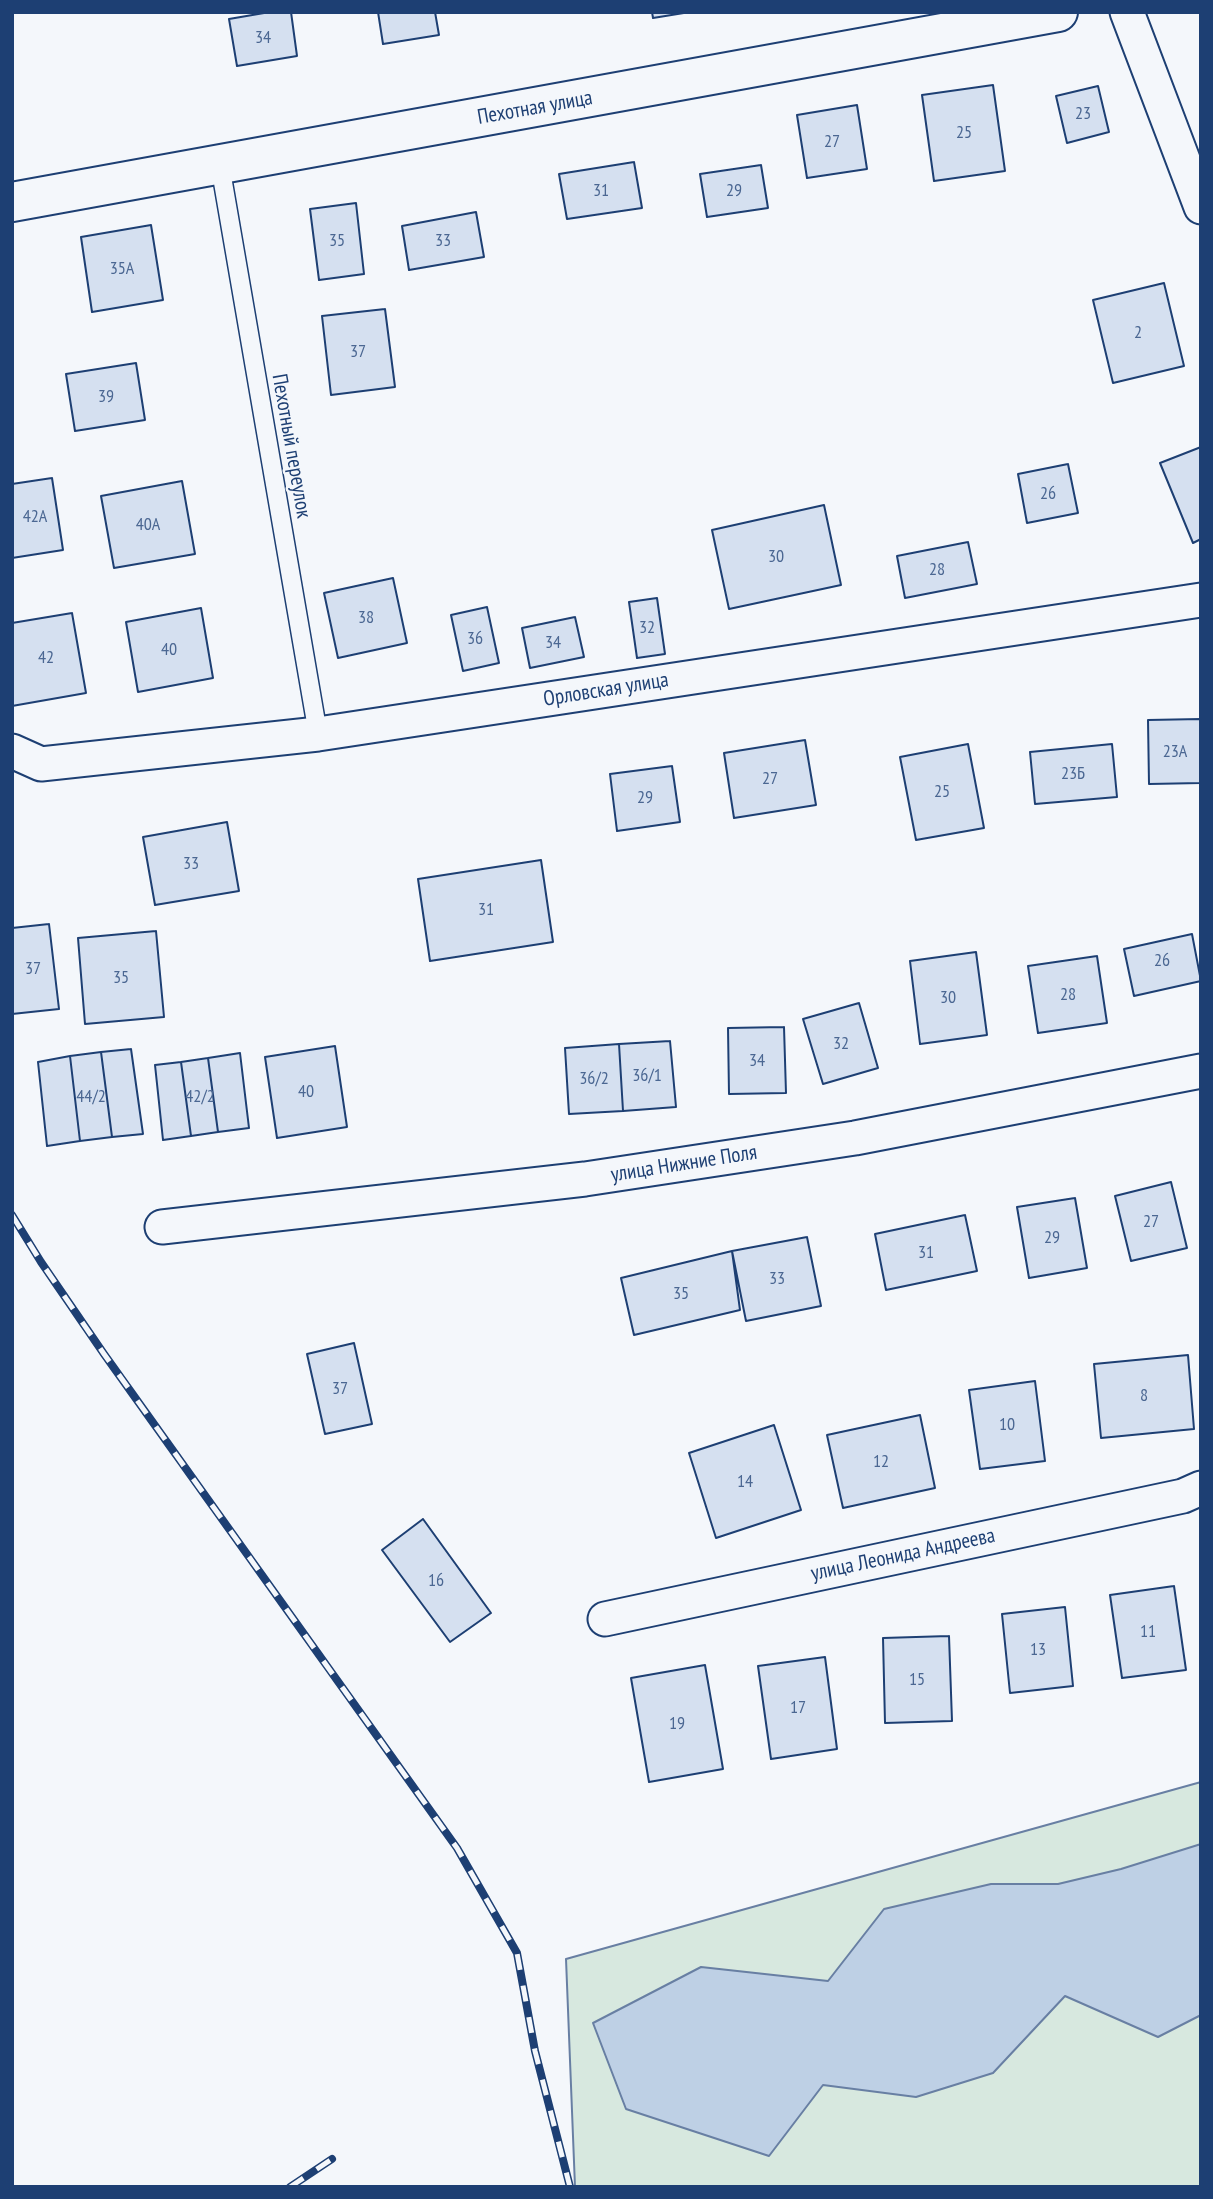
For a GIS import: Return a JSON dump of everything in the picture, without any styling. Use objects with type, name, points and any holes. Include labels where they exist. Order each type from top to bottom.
[{"type":"street","name":"Пехотная улица","points":[[12,202],[1058,12]]},
{"type":"street","points":[[1127,12],[1201,207]]},
{"type":"street","name":"Орловская улица","points":[[12,751],[41,764],[318,734],[1201,600]]},
{"type":"street","name":"улица Нижние Поля","points":[[162,1227],[585,1179],[855,1138],[1201,1072]]},
{"type":"street","name":"улица Леонида Андреева","points":[[605,1619],[1169,1499],[1201,1488]]},
{"type":"lane","name":"Пехотный переулок","points":[[220,165],[318,734]]},
{"type":"shaded area","points":[[1201,1782],[1201,2187],[575,2187],[566,1959]]},
{"type":"water","points":[[1201,1844],[1201,2015],[1158,2037],[1065,1996],[993,2073],[916,2097],[823,2085],[769,2156],[626,2109],[593,2023],[701,1967],[828,1981],[884,1909],[991,1884],[1058,1884],[1121,1869]]},
{"type":"building","points":[[270,12],[291,12],[297,56],[237,66],[229,19]]},
{"type":"building","points":[[378,12],[435,12],[439,35],[383,44]]},
{"type":"building","points":[[652,12],[690,12],[653,18]]},
{"type":"building","points":[[993,85],[1005,171],[934,181],[922,95]]},
{"type":"building","points":[[1098,86],[1109,132],[1067,143],[1056,96]]},
{"type":"building","points":[[857,105],[867,169],[807,178],[797,115]]},
{"type":"building","points":[[634,162],[642,208],[567,219],[559,174]]},
{"type":"building","points":[[761,165],[768,208],[707,217],[700,174]]},
{"type":"building","points":[[356,203],[364,274],[319,280],[310,209]]},
{"type":"building","points":[[476,212],[484,257],[409,270],[402,226]]},
{"type":"building","points":[[151,225],[163,300],[92,312],[81,237]]},
{"type":"building","points":[[1164,283],[1184,366],[1113,383],[1093,300]]},
{"type":"building","points":[[385,309],[395,387],[331,395],[322,316]]},
{"type":"building","points":[[136,363],[145,420],[75,431],[66,374]]},
{"type":"building","points":[[1201,447],[1201,539],[1193,543],[1160,463]]},
{"type":"building","points":[[1068,464],[1078,513],[1027,523],[1018,474]]},
{"type":"building","points":[[52,478],[63,550],[12,558],[12,484]]},
{"type":"building","points":[[182,481],[195,554],[114,568],[101,496]]},
{"type":"building","points":[[824,505],[841,585],[729,609],[712,530]]},
{"type":"building","points":[[968,542],[977,584],[905,598],[897,556]]},
{"type":"building","points":[[393,578],[407,643],[338,658],[324,593]]},
{"type":"building","points":[[657,598],[665,654],[637,658],[629,602]]},
{"type":"building","points":[[487,607],[499,663],[463,671],[451,615]]},
{"type":"building","points":[[201,608],[213,678],[138,692],[126,622]]},
{"type":"building","points":[[72,613],[86,693],[12,706],[12,623]]},
{"type":"building","points":[[575,617],[584,657],[530,668],[522,628]]},
{"type":"building","points":[[1201,719],[1201,783],[1149,784],[1148,720]]},
{"type":"building","points":[[805,740],[816,805],[734,818],[724,753]]},
{"type":"building","points":[[968,744],[984,828],[916,840],[900,757]]},
{"type":"building","points":[[1112,744],[1117,797],[1035,804],[1030,752]]},
{"type":"building","points":[[672,766],[680,822],[617,831],[610,774]]},
{"type":"building","points":[[227,822],[239,891],[155,905],[143,837]]},
{"type":"building","points":[[541,860],[553,942],[430,961],[418,879]]},
{"type":"building","points":[[49,924],[59,1009],[12,1014],[12,928]]},
{"type":"building","points":[[156,931],[164,1017],[85,1024],[78,938]]},
{"type":"building","points":[[1192,934],[1201,981],[1134,996],[1124,949]]},
{"type":"building","points":[[976,952],[987,1035],[920,1044],[910,961]]},
{"type":"building","points":[[1097,956],[1107,1023],[1038,1033],[1028,966]]},
{"type":"building","points":[[859,1003],[878,1068],[823,1084],[803,1019]]},
{"type":"building","points":[[784,1027],[786,1093],[729,1094],[728,1028]]},
{"type":"building","points":[[670,1041],[676,1107],[623,1111],[619,1044]]},
{"type":"building","points":[[619,1044],[623,1111],[569,1114],[565,1048]]},
{"type":"building","points":[[335,1046],[347,1127],[277,1138],[265,1057]]},
{"type":"building","points":[[131,1049],[143,1134],[112,1137],[101,1052]]},
{"type":"building","points":[[101,1052],[112,1137],[80,1141],[70,1056]]},
{"type":"building","points":[[240,1053],[249,1128],[218,1132],[208,1058]]},
{"type":"building","points":[[70,1056],[80,1141],[47,1146],[38,1062]]},
{"type":"building","points":[[208,1058],[218,1132],[191,1136],[181,1062]]},
{"type":"building","points":[[181,1062],[191,1136],[163,1140],[155,1065]]},
{"type":"building","points":[[1171,1182],[1187,1248],[1131,1261],[1115,1196]]},
{"type":"building","points":[[1075,1198],[1087,1268],[1029,1278],[1017,1207]]},
{"type":"building","points":[[965,1215],[977,1271],[886,1290],[875,1234]]},
{"type":"building","points":[[807,1237],[821,1306],[746,1321],[732,1251]]},
{"type":"building","points":[[732,1251],[740,1310],[634,1335],[621,1278]]},
{"type":"building","points":[[354,1343],[372,1424],[325,1434],[307,1354]]},
{"type":"building","points":[[1188,1355],[1194,1429],[1101,1438],[1094,1364]]},
{"type":"building","points":[[1035,1381],[1045,1461],[980,1469],[969,1390]]},
{"type":"building","points":[[920,1415],[935,1488],[843,1508],[827,1435]]},
{"type":"building","points":[[774,1425],[801,1510],[716,1538],[689,1453]]},
{"type":"building","points":[[423,1519],[491,1613],[450,1642],[382,1550]]},
{"type":"building","points":[[1174,1586],[1186,1670],[1122,1678],[1110,1595]]},
{"type":"building","points":[[1065,1607],[1073,1686],[1010,1693],[1002,1614]]},
{"type":"building","points":[[949,1636],[952,1721],[885,1723],[883,1638]]},
{"type":"building","points":[[825,1657],[837,1749],[771,1759],[758,1666]]},
{"type":"building","points":[[705,1665],[723,1769],[649,1782],[631,1678]]},
{"type":"railway","points":[[12,1215],[104,1354],[457,1848],[517,1953],[535,2051],[570,2187]]},
{"type":"railway","points":[[290,2187],[332,2159]]}]
